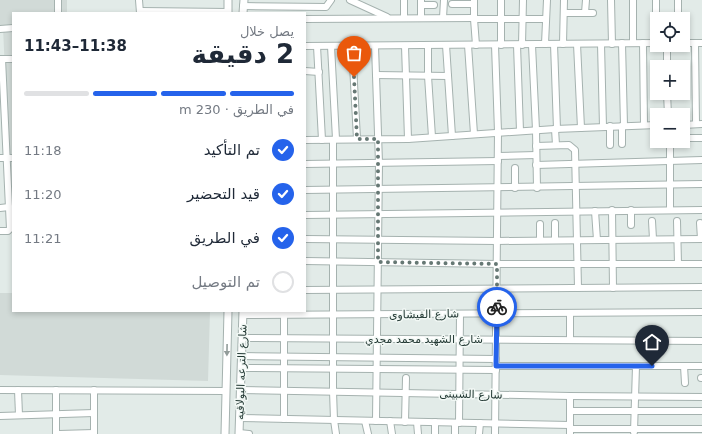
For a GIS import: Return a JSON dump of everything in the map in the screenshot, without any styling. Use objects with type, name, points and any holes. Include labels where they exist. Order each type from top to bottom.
[{"type":"street","points":[[58,0],[58,12]]},
{"type":"street","points":[[139,0],[140,12],[228,12],[228,0]]},
{"type":"street","points":[[243,6],[326,7],[331,0]]},
{"type":"street","points":[[350,0],[389,18]]},
{"type":"street","points":[[404,0],[404,18]]},
{"type":"street","points":[[444,0],[444,18]]},
{"type":"street","points":[[495,434],[498,211],[498,45],[501,19],[501,0]]},
{"type":"street","points":[[520,131],[520,45],[523,19],[523,0]]},
{"type":"street","points":[[545,44],[547,0]]},
{"type":"street","points":[[563,44],[564,0]]},
{"type":"street","points":[[585,13],[586,0]]},
{"type":"street","points":[[611,0],[612,44]]},
{"type":"street","points":[[633,0],[633,43]]},
{"type":"street","points":[[656,0],[656,12]]},
{"type":"street","points":[[678,0],[678,12]]},
{"type":"street","points":[[421,18],[421,2],[434,5]]},
{"type":"street","points":[[452,4],[474,2],[476,45]]},
{"type":"street","points":[[564,14],[593,13]]},
{"type":"street","points":[[306,19],[546,19]]},
{"type":"street","points":[[0,29],[12,28]]},
{"type":"street","points":[[643,43],[644,126]]},
{"type":"street","points":[[306,46],[650,43]]},
{"type":"street","points":[[690,43],[702,43]]},
{"type":"street","points":[[695,43],[699,124]]},
{"type":"street","points":[[532,44],[537,188]]},
{"type":"street","points":[[554,44],[556,145]]},
{"type":"street","points":[[577,44],[581,128]]},
{"type":"street","points":[[601,44],[606,126],[610,145]]},
{"type":"street","points":[[622,44],[622,144]]},
{"type":"street","points":[[428,45],[428,76],[432,137]]},
{"type":"street","points":[[446,45],[452,136]]},
{"type":"street","points":[[468,45],[474,134]]},
{"type":"street","points":[[317,46],[322,140]]},
{"type":"street","points":[[331,46],[334,140],[333,391],[336,434]]},
{"type":"street","points":[[352,46],[357,139]]},
{"type":"street","points":[[376,46],[379,162],[376,421]]},
{"type":"street","points":[[405,46],[408,138]]},
{"type":"street","points":[[0,231],[9,230],[10,210],[8,181],[10,158],[6,132],[3,124],[1,59],[12,59]]},
{"type":"street","points":[[306,71],[319,72]]},
{"type":"street","points":[[376,75],[448,76]]},
{"type":"street","points":[[306,140],[432,137],[606,126],[650,126]]},
{"type":"street","points":[[6,132],[12,132]]},
{"type":"street","points":[[690,138],[702,138]]},
{"type":"street","points":[[536,146],[569,145],[573,147],[575,164],[578,288]]},
{"type":"street","points":[[670,148],[670,210]]},
{"type":"street","points":[[306,164],[498,158],[536,155]]},
{"type":"street","points":[[0,158],[10,158]]},
{"type":"street","points":[[536,164],[702,160]]},
{"type":"street","points":[[515,168],[516,188]]},
{"type":"street","points":[[0,182],[8,181]]},
{"type":"street","points":[[306,190],[537,188],[702,184]]},
{"type":"street","points":[[0,208],[10,210]]},
{"type":"street","points":[[612,210],[613,288]]},
{"type":"street","points":[[631,210],[631,225]]},
{"type":"street","points":[[306,215],[498,211],[702,210]]},
{"type":"street","points":[[596,211],[597,240]]},
{"type":"street","points":[[652,220],[653,239]]},
{"type":"street","points":[[677,221],[678,264]]},
{"type":"street","points":[[555,223],[555,240]]},
{"type":"street","points":[[306,239],[497,241],[701,239],[700,223]]},
{"type":"street","points":[[540,224],[540,240]]},
{"type":"street","points":[[306,261],[497,264],[702,264]]},
{"type":"street","points":[[306,290],[702,287]]},
{"type":"street","name":"شارع الترعه البولاقيه","points":[[225,434],[228,312]]},
{"type":"street","name":"شارع الفيشاوى","points":[[243,313],[377,315],[702,312]]},
{"type":"street","name":"شارع الترعه البولاقيه","points":[[239,433],[243,313]]},
{"type":"street","points":[[284,313],[284,419]]},
{"type":"street","points":[[570,313],[570,340]]},
{"type":"street","points":[[455,434],[459,394],[460,314]]},
{"type":"street","name":"شارع الشهيد محمد مجدي","points":[[242,338],[702,340]]},
{"type":"street","points":[[241,356],[460,359],[496,365]]},
{"type":"street","points":[[241,368],[459,370],[496,365],[702,366]]},
{"type":"street","points":[[634,432],[636,366]]},
{"type":"street","points":[[684,366],[685,383]]},
{"type":"street","points":[[405,422],[406,378]]},
{"type":"street","points":[[0,390],[226,391]]},
{"type":"street","points":[[18,390],[18,415]]},
{"type":"street","points":[[56,390],[58,434],[94,434],[94,390]]},
{"type":"street","name":"شارع الشبينى","points":[[240,390],[702,397]]},
{"type":"street","points":[[570,396],[570,430]]},
{"type":"street","points":[[570,411],[702,411]]},
{"type":"street","points":[[0,416],[94,413]]},
{"type":"street","points":[[240,418],[480,423],[570,430],[634,432],[702,429]]},
{"type":"street","points":[[365,421],[368,434]]},
{"type":"street","points":[[390,421],[392,434]]},
{"type":"street","points":[[417,422],[418,434]]},
{"type":"street","points":[[435,422],[435,434]]},
{"type":"street","points":[[479,434],[480,423]]},
{"type":"street","points":[[239,433],[248,434]]},
{"type":"shaded area","points":[[0,0],[67,0],[67,12],[12,12],[12,230],[3,27],[0,27]]},
{"type":"shaded area","points":[[0,293],[12,293],[12,312],[210,312],[208,381],[0,375]]},
{"type":"way so far","points":[[354,77],[357,139],[378,139],[378,262],[497,264],[497,307]]},
{"type":"route","points":[[497,307],[496,366],[652,366]]}]
